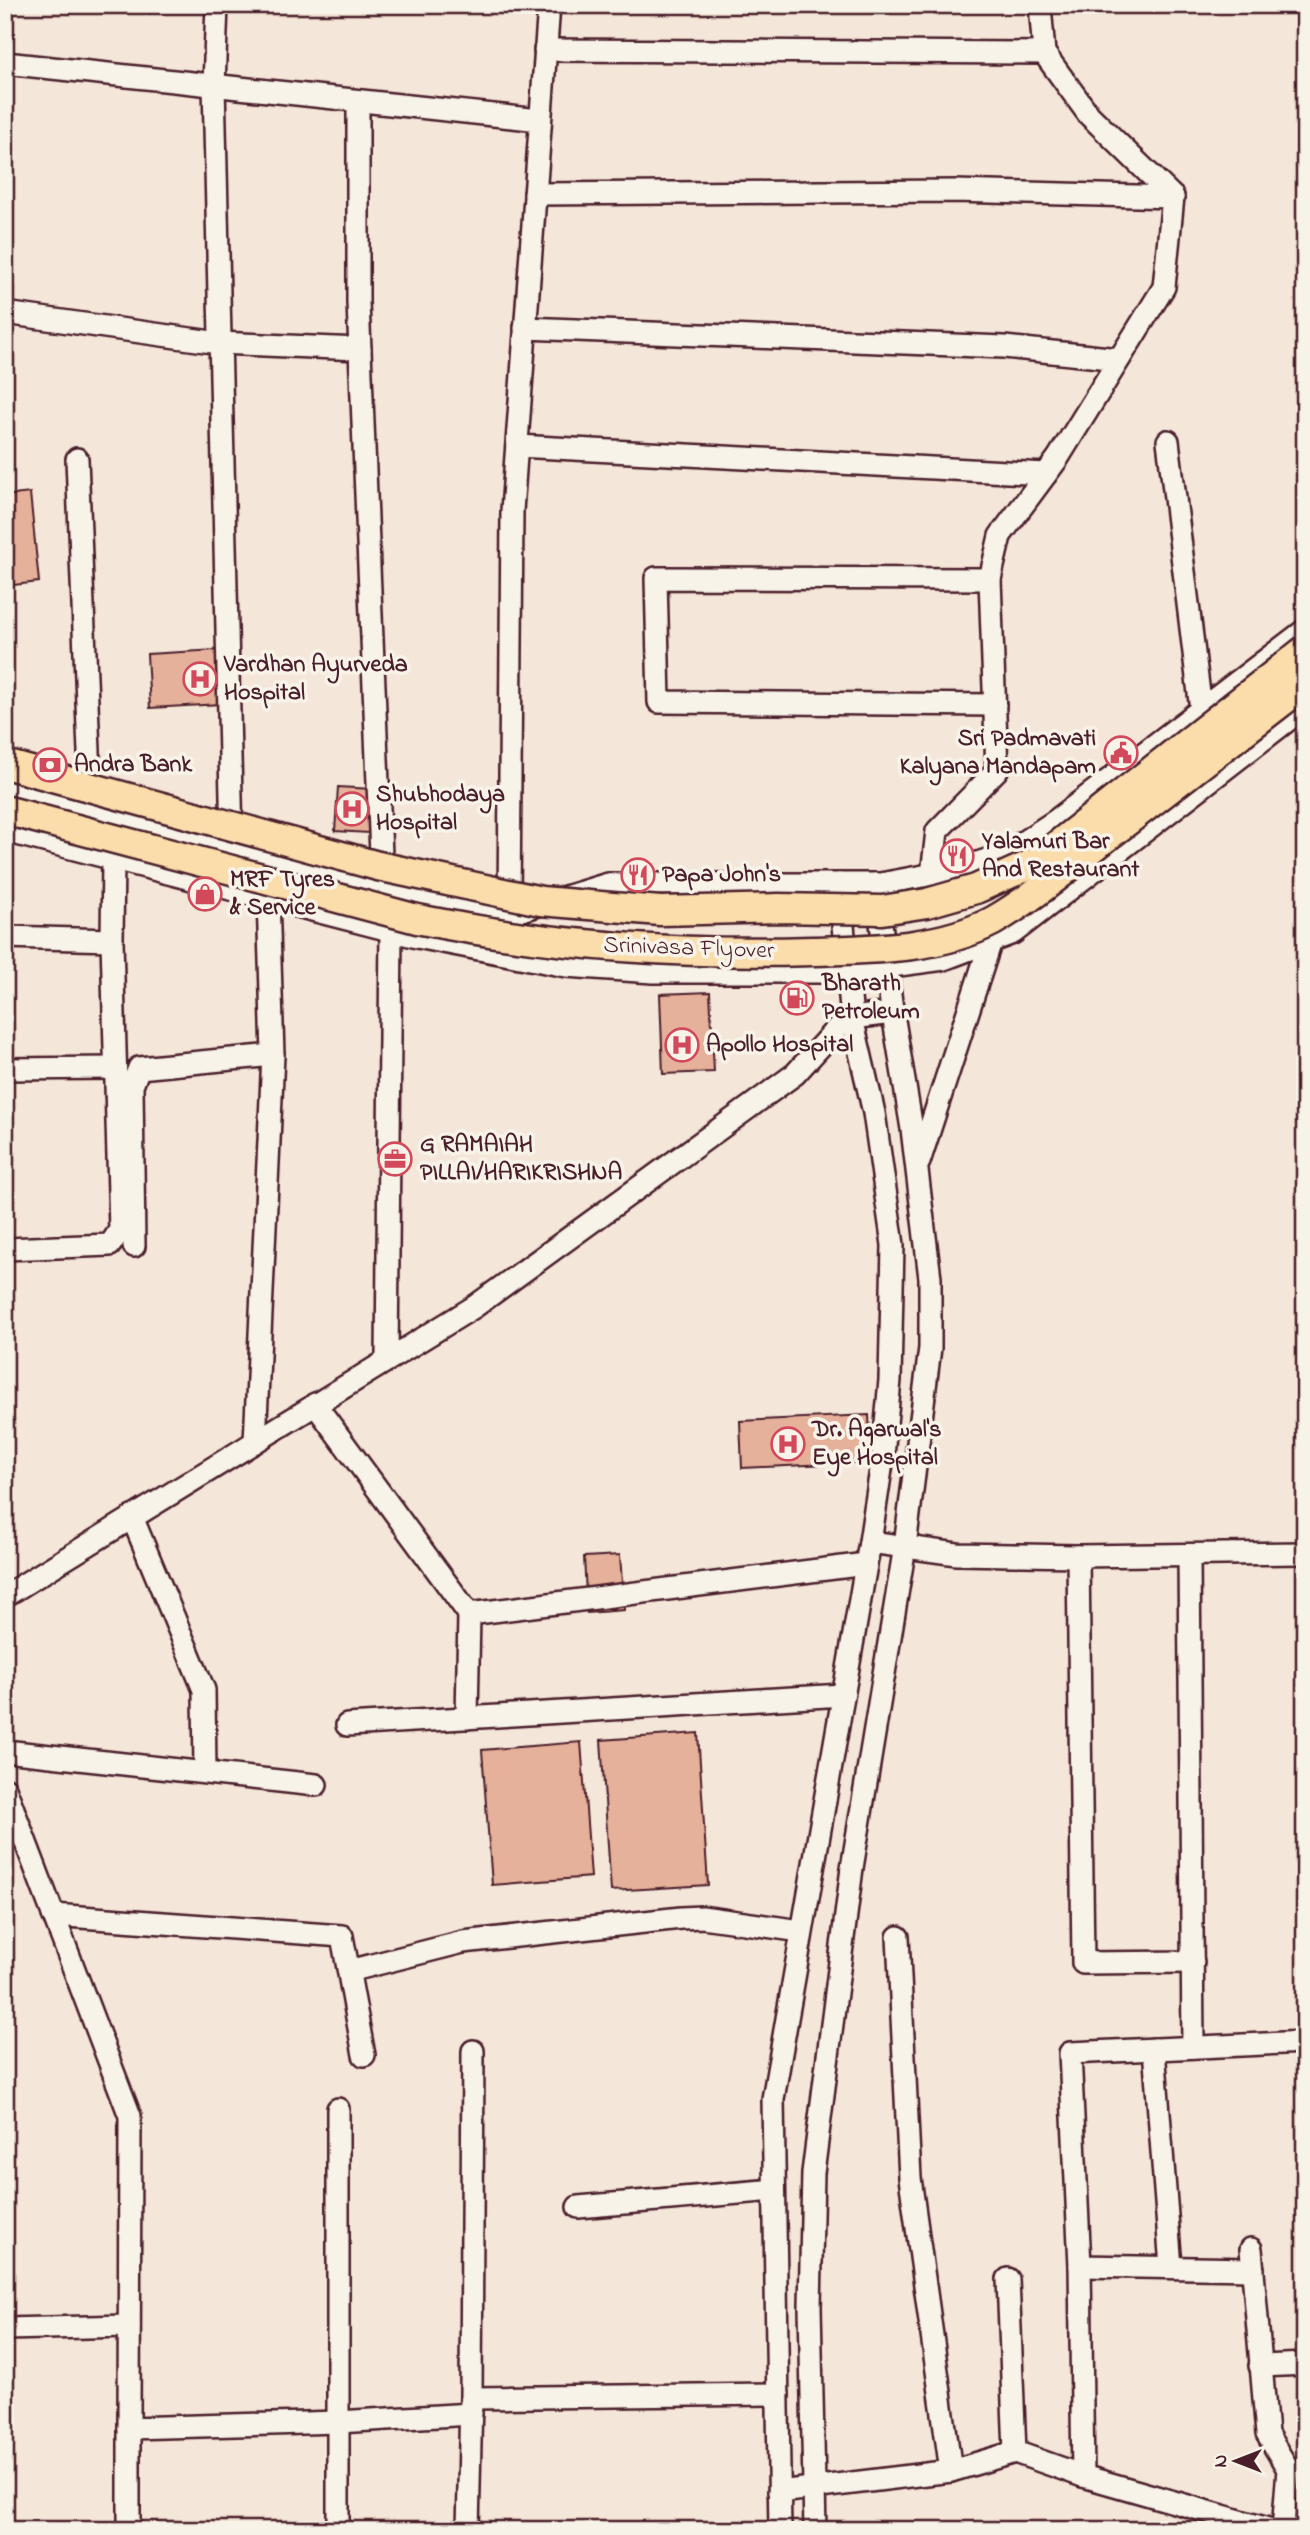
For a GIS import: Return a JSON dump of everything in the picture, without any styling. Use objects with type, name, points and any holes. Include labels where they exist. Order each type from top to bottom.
[{"type":"main road","name":"Srinivasa Flyover","points":[[5,764],[377,866],[541,901],[660,911],[779,908],[882,910],[927,903],[976,889],[1035,862],[1305,650]]},
{"type":"main road","name":"Srinivasa Flyover","points":[[5,810],[417,919],[485,933],[609,947],[727,954],[888,949],[963,934],[994,920],[1053,879],[1305,684]]},
{"type":"street","points":[[217,5],[214,85],[232,846]]},
{"type":"street","points":[[509,914],[512,510],[549,5]]},
{"type":"street","points":[[1040,5],[1044,53],[1089,115],[1174,197]]},
{"type":"street","points":[[545,50],[1044,53]]},
{"type":"street","points":[[5,64],[540,120]]},
{"type":"street","points":[[358,101],[360,349],[382,885]]},
{"type":"street","points":[[535,194],[955,191],[1174,197]]},
{"type":"street","points":[[932,874],[937,831],[997,770],[990,579],[1000,536],[1046,474],[1164,287],[1174,197]]},
{"type":"street","points":[[5,313],[219,343],[360,349]]},
{"type":"street","points":[[525,328],[1004,347],[1119,359]]},
{"type":"street","points":[[1168,442],[1201,710]]},
{"type":"street","points":[[517,446],[1046,474]]},
{"type":"street","points":[[77,459],[91,809]]},
{"type":"street","points":[[990,579],[656,578],[659,702],[995,705]]},
{"type":"street","points":[[5,787],[382,885],[509,914],[608,884],[876,884],[956,870],[1005,853],[1055,821],[1305,630]]},
{"type":"street","points":[[5,831],[391,930],[566,966],[653,972],[846,972],[944,959],[1013,933],[1305,707]]},
{"type":"street","points":[[5,1249],[110,1245],[120,1230],[112,940],[113,859]]},
{"type":"street","points":[[780,2530],[773,2099],[870,1542],[883,1456],[890,1380],[893,1245],[874,1113],[852,1018],[839,884]]},
{"type":"street","points":[[815,2530],[810,2307],[813,2174],[852,1868],[905,1546],[930,1348],[930,1278],[876,884]]},
{"type":"street","points":[[255,1441],[274,1055],[268,898]]},
{"type":"street","points":[[387,1360],[391,930]]},
{"type":"street","points":[[5,937],[112,940]]},
{"type":"street","points":[[917,1169],[991,941]]},
{"type":"street","points":[[5,1595],[474,1307],[795,1074],[838,1027],[852,1018],[892,1013]]},
{"type":"street","points":[[134,1245],[132,1086],[139,1068],[274,1055]]},
{"type":"street","points":[[5,1069],[115,1069]]},
{"type":"street","points":[[315,1404],[468,1614],[467,1718]]},
{"type":"street","points":[[132,1517],[204,1690],[205,1772]]},
{"type":"street","points":[[870,1542],[957,1554],[1078,1556],[1305,1553]]},
{"type":"street","points":[[1189,1555],[1193,2047]]},
{"type":"street","points":[[1078,1556],[1083,1963],[1192,1962]]},
{"type":"street","points":[[468,1614],[866,1564]]},
{"type":"street","points":[[347,1725],[842,1696]]},
{"type":"street","points":[[5,1751],[316,1784]]},
{"type":"street","points":[[5,1788],[130,2116],[129,2530]]},
{"type":"street","points":[[53,1915],[342,1936],[364,2055]]},
{"type":"street","points":[[349,1971],[463,1941],[681,1918],[702,1917],[801,1931]]},
{"type":"street","points":[[898,1937],[910,2178],[951,2471]]},
{"type":"street","points":[[1083,2476],[1080,2266],[1070,2053],[1305,2042]]},
{"type":"street","points":[[1154,2049],[1171,2267]]},
{"type":"street","points":[[468,2530],[474,2051]]},
{"type":"street","points":[[338,2109],[338,2530]]},
{"type":"street","points":[[578,2207],[774,2190]]},
{"type":"street","points":[[1080,2266],[1171,2267],[1252,2259],[1267,2434],[1296,2468],[1283,2530]]},
{"type":"street","points":[[1008,2279],[1015,2452]]},
{"type":"street","points":[[5,2329],[129,2326]]},
{"type":"street","points":[[1260,2366],[1305,2364]]},
{"type":"street","points":[[129,2428],[338,2422],[471,2406],[778,2394]]},
{"type":"street","points":[[779,2492],[951,2471],[1015,2452],[1083,2476],[1272,2530]]},
{"type":"building","points":[[30,493],[39,582],[5,586],[5,496]]},
{"type":"building","points":[[217,650],[221,704],[150,708],[147,654]]},
{"type":"building","points":[[338,787],[372,789],[369,833],[335,831]]},
{"type":"building","points":[[710,992],[714,1072],[663,1074],[660,994]]},
{"type":"building","points":[[869,1415],[871,1462],[742,1468],[740,1421]]},
{"type":"building","points":[[620,1555],[624,1610],[587,1613],[584,1557]]},
{"type":"building","points":[[698,1733],[708,1885],[611,1891],[601,1740]]},
{"type":"building","points":[[581,1742],[591,1877],[492,1885],[482,1750]]},
{"type":"place","name":"Vardhan Ayurveda Hospital","points":[[200,679]]},
{"type":"place","name":"Sri Padmavati Kalyana Mandapam","points":[[1121,753]]},
{"type":"place","name":"Andra Bank","points":[[50,765]]},
{"type":"place","name":"Shubhodaya Hospital","points":[[352,809]]},
{"type":"place","name":"Yalamuri Bar And Restaurant","points":[[957,856]]},
{"type":"place","name":"Papa John's","points":[[638,875]]},
{"type":"place","name":"MRF Tyres & Service","points":[[205,894]]},
{"type":"place","name":"Bharath Petroleum","points":[[797,998]]},
{"type":"place","name":"Apollo Hospital","points":[[682,1045]]},
{"type":"place","name":"G RAMAIAH PILLAI/HARIKRISHNA","points":[[395,1159]]},
{"type":"place","name":"Dr. Agarwal's Eye Hospital","points":[[788,1444]]}]
